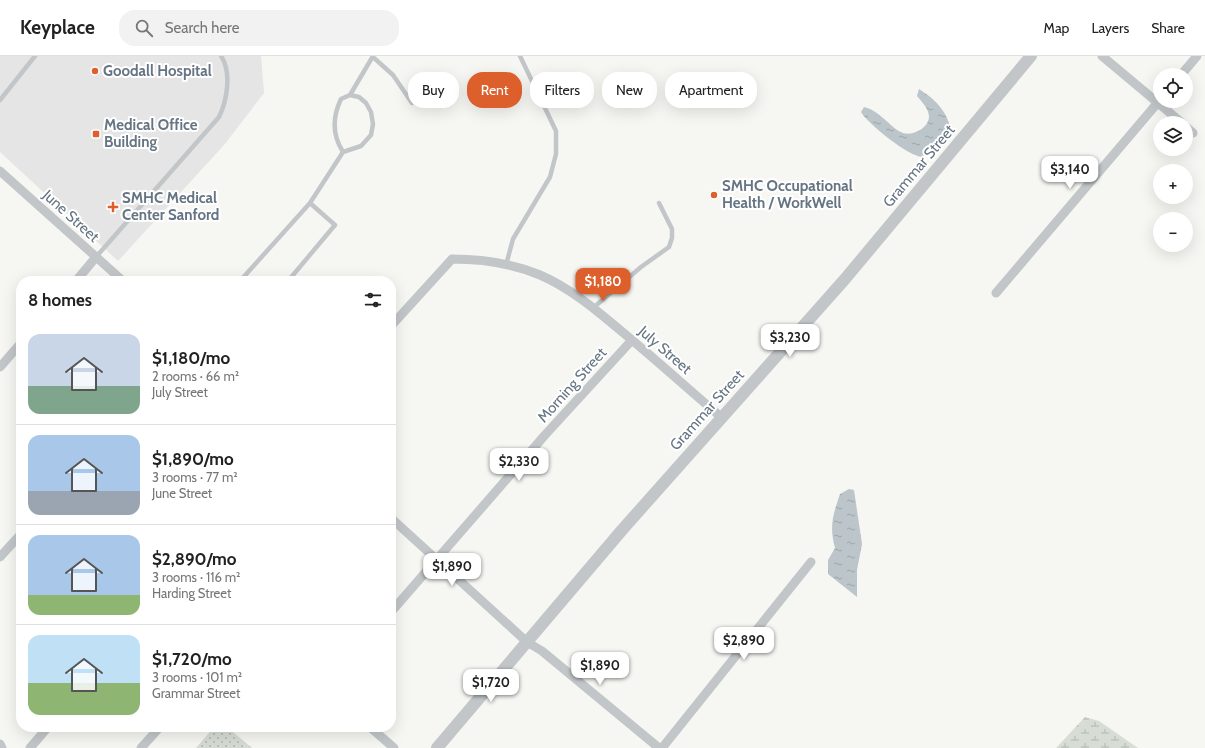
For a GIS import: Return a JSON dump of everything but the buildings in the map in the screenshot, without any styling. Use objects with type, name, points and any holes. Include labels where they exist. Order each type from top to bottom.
[{"type":"street","name":"Grammar Street","points":[[437,748],[721,417],[845,279],[1031,56]]},
{"type":"street","points":[[1102,56],[1153,96]]},
{"type":"street","points":[[1187,68],[1197,56]]},
{"type":"street","points":[[996,293],[1153,108]]},
{"type":"street","points":[[1166,108],[1175,116]]},
{"type":"street","name":"June Street","points":[[0,172],[117,276]]},
{"type":"street","points":[[80,276],[96,257]]},
{"type":"street","name":"July Street","points":[[396,321],[452,259],[481,259],[506,265],[541,276],[567,290],[593,308],[721,417]]},
{"type":"street","name":"Morning Street","points":[[396,606],[550,430],[632,340]]},
{"type":"street","points":[[0,367],[16,349]]},
{"type":"street","points":[[396,522],[527,642],[542,651],[661,748],[811,562]]},
{"type":"street","points":[[0,557],[16,539]]},
{"type":"street","points":[[30,748],[44,732]]},
{"type":"street","points":[[141,748],[155,732]]},
{"type":"street","points":[[376,732],[394,748]]},
{"type":"street","points":[[0,744],[2,748]]},
{"type":"lane","points":[[0,100],[35,56]]},
{"type":"lane","points":[[96,257],[219,117],[226,99],[227,86],[226,68],[221,56]]},
{"type":"lane","points":[[506,265],[513,239],[550,177],[556,154],[556,131],[520,56]]},
{"type":"lane","points":[[343,152],[337,143],[334,116],[341,99],[350,95],[373,57],[393,75],[408,97]]},
{"type":"lane","points":[[244,276],[310,203],[343,152],[361,146],[371,135],[373,124],[371,112],[366,103],[359,97],[350,95]]},
{"type":"lane","points":[[292,276],[335,225],[310,203]]},
{"type":"lane","points":[[593,308],[640,267],[669,247],[672,238],[672,229],[659,203]]},
{"type":"shaded area","name":"SMHC Medical Center Sanford","points":[[0,56],[261,56],[264,93],[224,145],[118,261],[0,152]]},
{"type":"green space","points":[[1085,717],[1099,721],[1138,748],[1056,748]]},
{"type":"green space","points":[[210,732],[233,732],[252,748],[196,748]]},
{"type":"water","points":[[919,89],[930,97],[944,112],[951,131],[923,157],[908,152],[889,139],[880,132],[861,112],[864,107],[876,112],[894,128],[903,133],[907,134],[919,131],[926,125],[929,114],[927,108],[917,96]]},
{"type":"water","points":[[849,489],[854,490],[862,544],[857,570],[857,597],[828,574],[828,560],[835,548],[832,533],[834,515],[840,494]]},
{"type":"place","name":"Goodall Hospital","points":[[95,71]]},
{"type":"place","name":"Medical Office Building","points":[[96,134]]},
{"type":"place","name":"SMHC Occupational Health / WorkWell","points":[[714,195]]},
{"type":"place","name":"SMHC Medical Center Sanford","points":[[113,207]]}]
